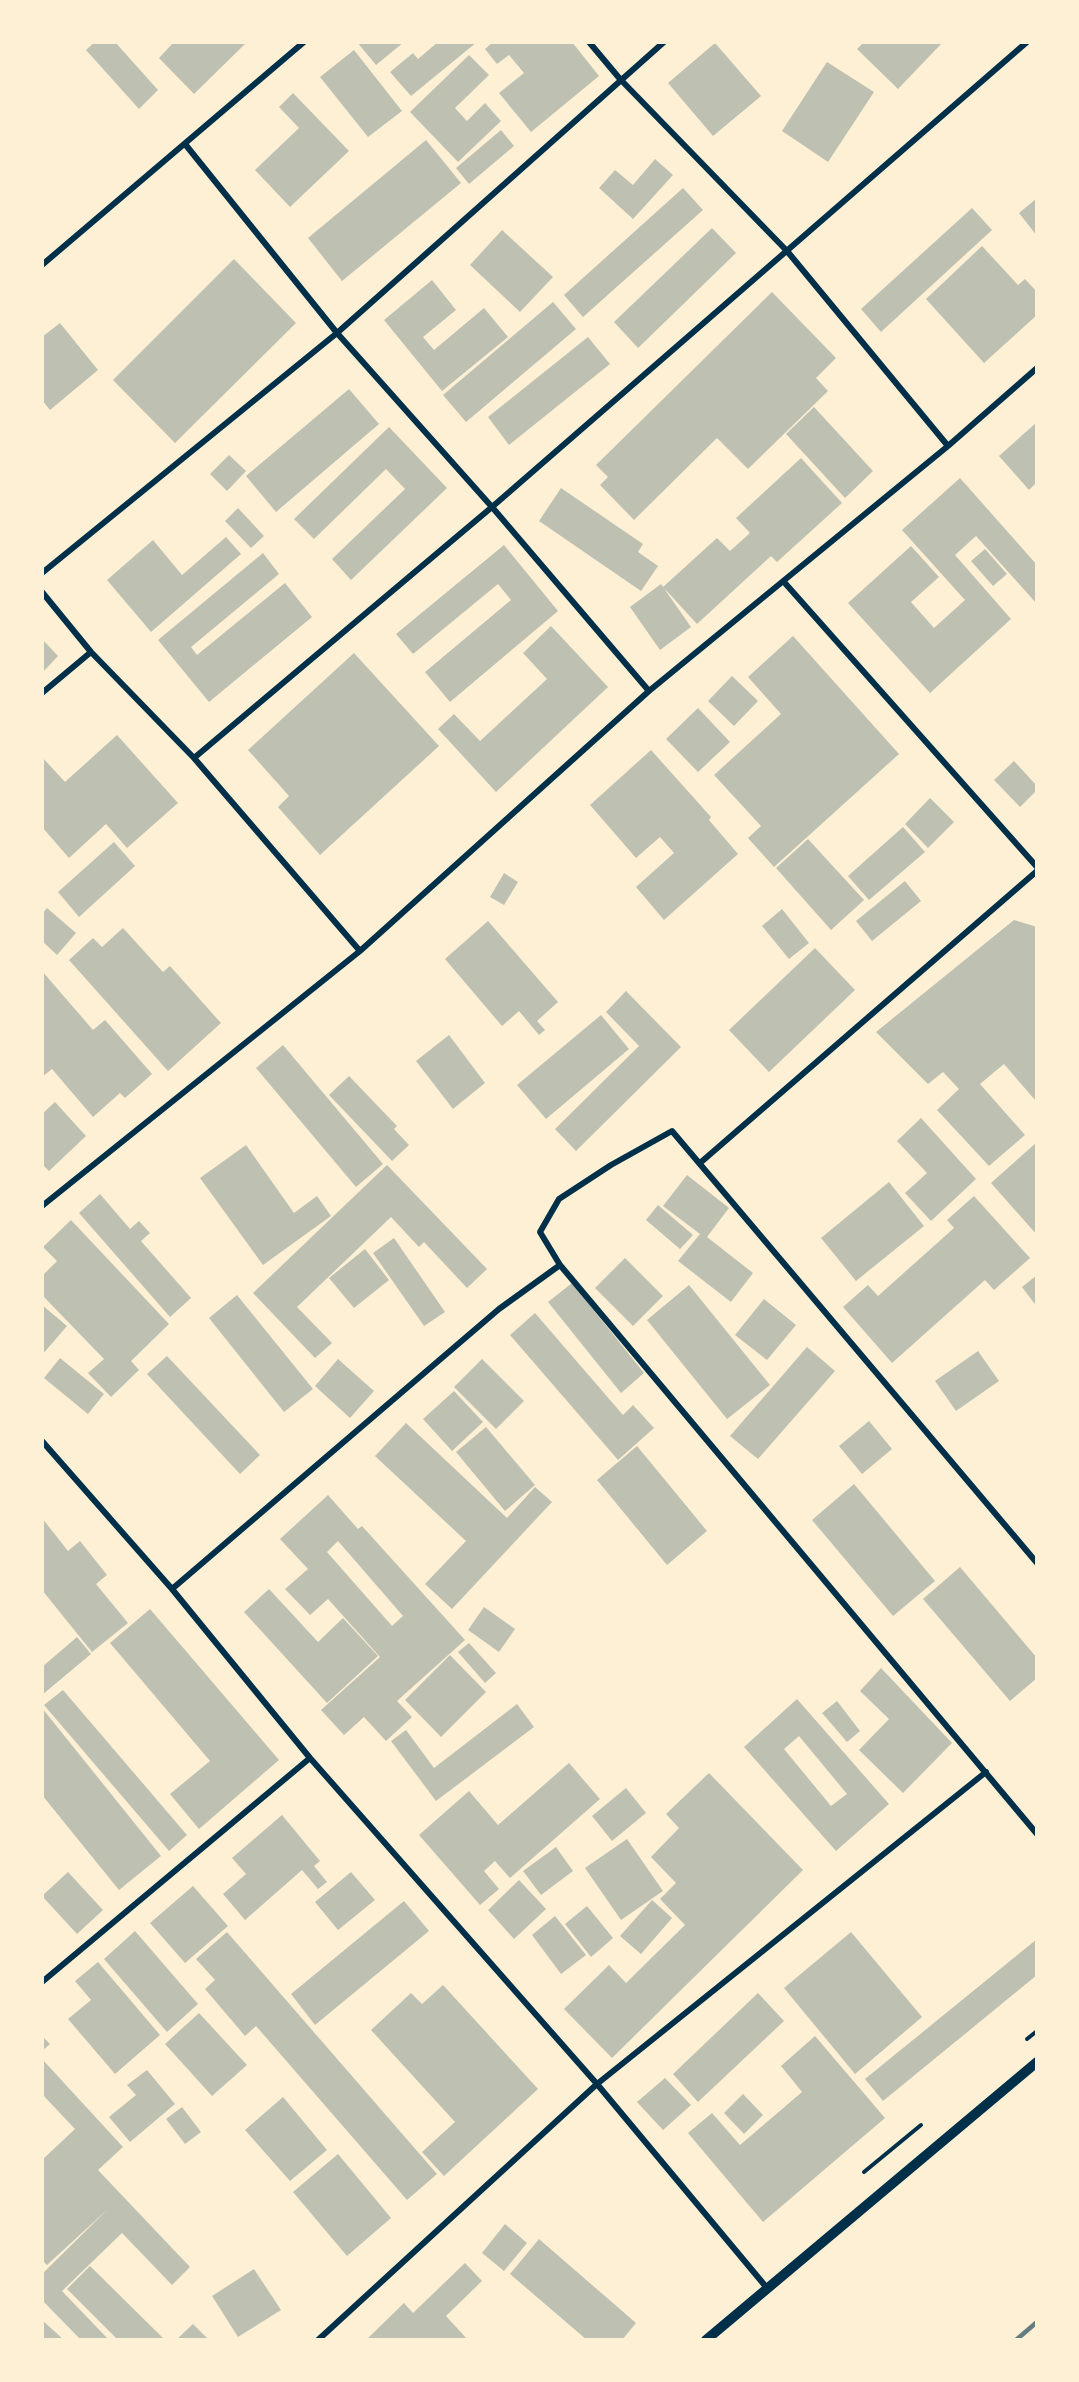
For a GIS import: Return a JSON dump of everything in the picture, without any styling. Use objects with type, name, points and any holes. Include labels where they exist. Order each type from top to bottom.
[{"type":"street","points":[[42,265],[304,42]]},
{"type":"street","points":[[589,42],[620,79],[787,250],[948,446]]},
{"type":"street","points":[[42,573],[337,333],[664,42]]},
{"type":"street","points":[[194,758],[492,507],[1027,42]]},
{"type":"street","points":[[185,144],[337,333],[492,507],[649,691]]},
{"type":"street","points":[[42,1206],[360,951],[649,691],[948,446],[1037,368]]},
{"type":"street","points":[[700,1163],[1037,869],[784,582]]},
{"type":"street","points":[[42,592],[92,651],[194,758],[360,951]]},
{"type":"street","points":[[42,693],[92,651]]},
{"type":"street","points":[[1037,1563],[672,1131],[611,1165],[560,1199],[540,1232],[560,1265],[1037,1834]]},
{"type":"street","points":[[171,1589],[499,1309],[560,1265]]},
{"type":"street","points":[[42,1441],[171,1589],[310,1758],[597,2084],[767,2288]]},
{"type":"street","points":[[42,1982],[310,1758]]},
{"type":"street","points":[[318,2340],[597,2084],[986,1772]]},
{"type":"street","points":[[706,2340],[1037,2062]]},
{"type":"building","points":[[95,42],[115,42],[158,90],[139,109],[86,50]]},
{"type":"building","points":[[174,42],[247,42],[194,94],[159,58]]},
{"type":"building","points":[[357,42],[404,42],[376,65]]},
{"type":"building","points":[[438,42],[477,42],[411,96],[390,72],[413,53],[418,59]]},
{"type":"building","points":[[493,42],[572,42],[599,76],[531,132],[499,93],[524,73],[509,55],[497,64],[485,49]]},
{"type":"building","points":[[864,42],[943,42],[898,89],[857,49]]},
{"type":"building","points":[[715,43],[761,96],[713,136],[668,83]]},
{"type":"building","points":[[354,50],[402,111],[368,137],[320,77]]},
{"type":"building","points":[[469,55],[489,75],[455,108],[467,121],[485,103],[501,121],[458,162],[410,112]]},
{"type":"building","points":[[827,62],[874,92],[828,162],[782,131]]},
{"type":"building","points":[[293,93],[349,151],[290,207],[255,170],[299,128],[279,107]]},
{"type":"building","points":[[501,130],[514,146],[469,184],[456,168]]},
{"type":"building","points":[[426,140],[461,183],[342,281],[308,238]]},
{"type":"building","points":[[655,159],[673,175],[633,219],[599,188],[615,170],[633,185]]},
{"type":"building","points":[[683,188],[703,210],[583,317],[564,295]]},
{"type":"building","points":[[1037,198],[1037,236],[1019,213]]},
{"type":"building","points":[[972,208],[992,230],[881,332],[861,309]]},
{"type":"building","points":[[712,228],[736,253],[638,348],[614,322]]},
{"type":"building","points":[[502,230],[553,277],[520,312],[470,265]]},
{"type":"building","points":[[982,246],[1018,285],[1025,279],[1037,292],[1037,315],[984,363],[926,299]]},
{"type":"building","points":[[234,259],[296,323],[175,443],[113,380]]},
{"type":"building","points":[[432,280],[456,310],[423,337],[434,350],[484,308],[508,337],[442,391],[384,320]]},
{"type":"building","points":[[772,292],[836,358],[816,378],[828,391],[748,469],[717,438],[634,520],[600,485],[608,477],[596,465]]},
{"type":"building","points":[[553,302],[576,329],[466,422],[443,395]]},
{"type":"building","points":[[60,323],[98,370],[50,410],[42,400],[42,337]]},
{"type":"building","points":[[588,337],[610,364],[509,445],[488,417]]},
{"type":"building","points":[[349,389],[379,424],[276,512],[246,476]]},
{"type":"building","points":[[814,407],[873,471],[845,498],[786,434]]},
{"type":"building","points":[[1037,422],[1037,482],[1029,490],[999,456]]},
{"type":"building","points":[[389,427],[447,488],[351,580],[332,559],[405,489],[386,469],[314,539],[294,519]]},
{"type":"building","points":[[229,455],[246,471],[227,491],[210,474]]},
{"type":"building","points":[[801,458],[842,503],[777,562],[771,556],[697,624],[663,587],[717,538],[730,551],[750,533],[736,518]]},
{"type":"building","points":[[960,478],[1037,565],[1037,604],[976,536],[955,555],[1011,619],[930,693],[848,603],[911,546],[939,577],[911,602],[934,628],[965,600],[902,530]]},
{"type":"building","points":[[561,488],[643,544],[638,552],[658,566],[641,591],[539,521]]},
{"type":"building","points":[[238,508],[264,536],[251,548],[225,521]]},
{"type":"building","points":[[226,537],[241,554],[151,632],[107,580],[153,540],[182,575]]},
{"type":"building","points":[[504,545],[558,611],[450,702],[425,672],[511,600],[498,584],[413,654],[396,634]]},
{"type":"building","points":[[985,549],[1007,574],[993,586],[971,561]]},
{"type":"building","points":[[263,553],[279,574],[191,647],[197,655],[285,583],[312,617],[209,702],[158,640]]},
{"type":"building","points":[[661,584],[691,627],[660,650],[630,607]]},
{"type":"building","points":[[551,626],[608,687],[496,792],[438,729],[454,714],[480,741],[547,679],[523,653]]},
{"type":"building","points":[[793,636],[899,754],[774,867],[748,838],[761,826],[714,775],[781,714],[748,677]]},
{"type":"building","points":[[42,639],[58,656],[42,673]]},
{"type":"building","points":[[354,653],[439,746],[320,855],[278,807],[289,796],[248,750]]},
{"type":"building","points":[[732,676],[758,701],[734,726],[708,701]]},
{"type":"building","points":[[698,708],[730,742],[698,772],[666,739]]},
{"type":"building","points":[[117,735],[178,803],[127,848],[106,824],[69,858],[42,827],[42,757],[65,782]]},
{"type":"building","points":[[651,750],[711,817],[709,820],[738,854],[664,920],[636,887],[674,853],[660,837],[636,858],[590,805]]},
{"type":"building","points":[[1014,761],[1037,786],[1037,790],[1020,807],[994,780]]},
{"type":"building","points":[[930,798],[954,822],[928,848],[905,824]]},
{"type":"building","points":[[903,827],[925,852],[869,900],[848,876]]},
{"type":"building","points":[[808,839],[864,900],[831,930],[776,868]]},
{"type":"building","points":[[114,842],[135,866],[79,917],[58,892]]},
{"type":"building","points":[[504,873],[518,882],[504,905],[490,897]]},
{"type":"building","points":[[905,881],[921,901],[872,941],[856,921]]},
{"type":"building","points":[[47,908],[76,933],[57,955],[42,941],[42,914]]},
{"type":"building","points":[[782,909],[809,943],[789,959],[762,926]]},
{"type":"building","points":[[1014,920],[1037,927],[1037,1097],[1035,1100],[1004,1064],[980,1084],[1025,1135],[989,1166],[937,1110],[959,1089],[943,1072],[928,1084],[876,1032]]},
{"type":"building","points":[[488,921],[558,1002],[537,1021],[545,1030],[539,1035],[519,1011],[502,1026],[445,959]]},
{"type":"building","points":[[123,928],[163,972],[170,966],[221,1023],[168,1071],[69,960],[93,938],[102,947]]},
{"type":"building","points":[[815,948],[855,990],[769,1072],[729,1030]]},
{"type":"building","points":[[42,971],[93,1030],[105,1020],[152,1074],[125,1098],[120,1093],[93,1117],[52,1069],[42,1077]]},
{"type":"building","points":[[626,991],[681,1047],[576,1151],[555,1129],[639,1046],[606,1012]]},
{"type":"building","points":[[601,1015],[629,1049],[546,1119],[517,1085]]},
{"type":"building","points":[[449,1035],[485,1083],[453,1109],[416,1061]]},
{"type":"building","points":[[283,1045],[383,1164],[356,1187],[256,1068]]},
{"type":"building","points":[[349,1076],[397,1126],[394,1129],[409,1145],[392,1161],[329,1095]]},
{"type":"building","points":[[55,1102],[86,1136],[49,1171],[42,1164],[42,1114]]},
{"type":"building","points":[[921,1118],[976,1179],[931,1221],[905,1193],[927,1173],[897,1141]]},
{"type":"building","points":[[1037,1142],[1037,1235],[991,1183]]},
{"type":"building","points":[[246,1145],[294,1213],[317,1196],[331,1216],[263,1265],[200,1178]]},
{"type":"building","points":[[387,1165],[487,1269],[467,1288],[424,1242],[419,1247],[391,1217],[297,1307],[332,1343],[315,1358],[253,1293]]},
{"type":"building","points":[[687,1175],[729,1208],[707,1237],[753,1273],[731,1302],[678,1261],[700,1234],[663,1206]]},
{"type":"building","points":[[889,1182],[924,1226],[856,1281],[821,1238]]},
{"type":"building","points":[[100,1194],[130,1229],[139,1221],[150,1233],[141,1241],[191,1298],[170,1317],[79,1213]]},
{"type":"building","points":[[974,1196],[1030,1258],[994,1290],[985,1280],[892,1363],[843,1307],[868,1285],[878,1296],[954,1228],[947,1220]]},
{"type":"building","points":[[658,1205],[693,1235],[680,1249],[646,1220]]},
{"type":"building","points":[[71,1220],[169,1324],[131,1361],[139,1370],[111,1397],[88,1373],[104,1359],[42,1295],[42,1276],[57,1261],[43,1247]]},
{"type":"building","points":[[394,1238],[445,1312],[424,1326],[373,1253]]},
{"type":"building","points":[[365,1249],[389,1280],[354,1308],[329,1278]]},
{"type":"building","points":[[625,1258],[663,1296],[633,1326],[595,1288]]},
{"type":"building","points":[[1037,1275],[1037,1307],[1022,1287]]},
{"type":"building","points":[[572,1283],[644,1373],[621,1393],[548,1302]]},
{"type":"building","points":[[689,1285],[770,1385],[727,1419],[647,1320]]},
{"type":"building","points":[[237,1295],[313,1389],[284,1412],[209,1318]]},
{"type":"building","points":[[764,1299],[796,1325],[767,1360],[735,1335]]},
{"type":"building","points":[[42,1305],[67,1326],[42,1355]]},
{"type":"building","points":[[535,1313],[623,1415],[633,1405],[654,1428],[618,1460],[510,1335]]},
{"type":"building","points":[[807,1347],[835,1371],[758,1459],[730,1436]]},
{"type":"building","points":[[978,1351],[999,1381],[956,1411],[935,1381]]},
{"type":"building","points":[[167,1356],[260,1455],[240,1474],[147,1374]]},
{"type":"building","points":[[60,1358],[104,1394],[88,1414],[44,1378]]},
{"type":"building","points":[[338,1359],[374,1391],[350,1418],[315,1386]]},
{"type":"building","points":[[482,1359],[524,1401],[496,1429],[454,1387]]},
{"type":"building","points":[[454,1391],[483,1422],[452,1451],[423,1419]]},
{"type":"building","points":[[869,1421],[892,1449],[862,1474],[839,1446]]},
{"type":"building","points":[[406,1423],[507,1518],[535,1487],[552,1502],[452,1609],[425,1584],[466,1541],[375,1456]]},
{"type":"building","points":[[486,1427],[535,1485],[505,1511],[456,1452]]},
{"type":"building","points":[[637,1446],[707,1531],[667,1565],[597,1480]]},
{"type":"building","points":[[854,1484],[935,1581],[893,1616],[812,1520]]},
{"type":"building","points":[[328,1495],[358,1529],[362,1526],[465,1640],[397,1701],[412,1717],[386,1741],[364,1717],[344,1735],[321,1710],[380,1657],[328,1599],[310,1615],[285,1589],[308,1569],[280,1539]],"holes":[[[338,1541],[403,1616],[392,1626],[327,1552]]]},
{"type":"building","points":[[42,1518],[68,1551],[80,1541],[107,1575],[96,1584],[128,1623],[92,1652],[42,1590]]},
{"type":"building","points":[[960,1567],[1037,1658],[1037,1678],[1010,1701],[923,1599]]},
{"type":"building","points":[[269,1589],[318,1642],[343,1618],[378,1656],[327,1703],[244,1612]]},
{"type":"building","points":[[484,1607],[515,1629],[499,1652],[468,1630]]},
{"type":"building","points":[[150,1609],[279,1760],[199,1829],[170,1794],[210,1761],[110,1643]]},
{"type":"building","points":[[77,1637],[91,1654],[42,1695],[42,1667]]},
{"type":"building","points":[[469,1643],[496,1673],[485,1683],[458,1652]]},
{"type":"building","points":[[450,1655],[486,1692],[441,1737],[405,1700]]},
{"type":"building","points":[[881,1668],[952,1743],[903,1793],[859,1750],[889,1719],[860,1691]]},
{"type":"building","points":[[63,1690],[187,1835],[169,1851],[44,1705]]},
{"type":"building","points":[[797,1699],[889,1804],[836,1851],[744,1747]],"holes":[[[799,1736],[847,1794],[831,1806],[784,1749]]]},
{"type":"building","points":[[837,1701],[860,1731],[847,1742],[822,1713]]},
{"type":"building","points":[[517,1704],[534,1727],[436,1801],[391,1741],[406,1730],[434,1768]]},
{"type":"building","points":[[42,1708],[161,1856],[119,1890],[42,1795]]},
{"type":"building","points":[[569,1763],[600,1799],[510,1878],[495,1861],[484,1871],[499,1889],[480,1905],[419,1835],[469,1791],[498,1825]]},
{"type":"building","points":[[709,1773],[803,1870],[612,2058],[564,2009],[609,1965],[626,1983],[685,1925],[660,1899],[676,1883],[651,1857],[679,1828],[666,1814]]},
{"type":"building","points":[[626,1788],[646,1813],[612,1841],[592,1816]]},
{"type":"building","points":[[282,1815],[320,1861],[314,1866],[327,1882],[318,1889],[302,1870],[245,1920],[223,1894],[246,1874],[232,1858]]},
{"type":"building","points":[[627,1839],[663,1891],[621,1920],[585,1868]]},
{"type":"building","points":[[556,1847],[573,1871],[541,1895],[523,1871]]},
{"type":"building","points":[[68,1872],[103,1910],[77,1934],[42,1896]]},
{"type":"building","points":[[351,1872],[375,1900],[338,1930],[315,1902]]},
{"type":"building","points":[[519,1880],[546,1909],[514,1939],[488,1910]]},
{"type":"building","points":[[193,1886],[228,1926],[185,1963],[150,1923]]},
{"type":"building","points":[[652,1900],[672,1918],[641,1954],[620,1936]]},
{"type":"building","points":[[404,1901],[429,1931],[315,2025],[291,1994]]},
{"type":"building","points":[[587,1906],[613,1938],[591,1957],[565,1924]]},
{"type":"building","points":[[555,1916],[586,1955],[561,1974],[532,1935]]},
{"type":"building","points":[[135,1931],[198,2004],[167,2032],[104,1959]]},
{"type":"building","points":[[227,1932],[437,2174],[407,2200],[256,2026],[245,2036],[205,1989],[215,1980],[196,1959]]},
{"type":"building","points":[[851,1932],[922,2017],[855,2074],[784,1988]]},
{"type":"building","points":[[1037,1939],[1037,1975],[883,2101],[865,2079]]},
{"type":"building","points":[[98,1962],[160,2035],[115,2074],[68,2019],[91,2000],[75,1981]]},
{"type":"building","points":[[443,1985],[538,2089],[444,2176],[422,2152],[455,2122],[371,2030],[411,1993],[422,2004]]},
{"type":"building","points":[[758,1993],[784,2021],[698,2102],[673,2074]]},
{"type":"building","points":[[199,2013],[247,2065],[212,2096],[165,2044]]},
{"type":"building","points":[[42,2036],[50,2044],[42,2051]]},
{"type":"building","points":[[815,2036],[885,2118],[763,2222],[688,2133],[712,2113],[740,2145],[802,2092],[781,2066]]},
{"type":"building","points":[[42,2059],[123,2147],[98,2170],[190,2267],[172,2285],[122,2233],[62,2291],[109,2340],[81,2340],[42,2300],[42,2274],[108,2209],[47,2265],[42,2260],[42,2160],[75,2129],[42,2094]]},
{"type":"building","points":[[147,2070],[175,2104],[130,2142],[109,2117],[136,2095],[127,2085]]},
{"type":"building","points":[[665,2078],[691,2105],[663,2130],[637,2102]]},
{"type":"building","points":[[743,2094],[763,2115],[744,2134],[724,2113]]},
{"type":"building","points":[[283,2097],[327,2150],[290,2181],[245,2130]]},
{"type":"building","points":[[182,2107],[201,2132],[185,2144],[166,2119]]},
{"type":"building","points":[[338,2154],[391,2218],[347,2256],[293,2192]]},
{"type":"building","points":[[505,2224],[527,2243],[504,2271],[482,2253]]},
{"type":"building","points":[[539,2239],[636,2323],[622,2340],[587,2340],[510,2274]]},
{"type":"building","points":[[465,2263],[482,2281],[446,2316],[468,2340],[366,2340],[404,2303],[413,2313]]},
{"type":"building","points":[[90,2266],[165,2340],[118,2340],[67,2289]]},
{"type":"building","points":[[254,2269],[281,2310],[238,2337],[212,2296]]},
{"type":"building","points":[[42,2320],[64,2340],[42,2340]]},
{"type":"building","points":[[193,2324],[209,2340],[176,2340]]},
{"type":"railway","points":[[1016,2340],[1037,2322]]}]
